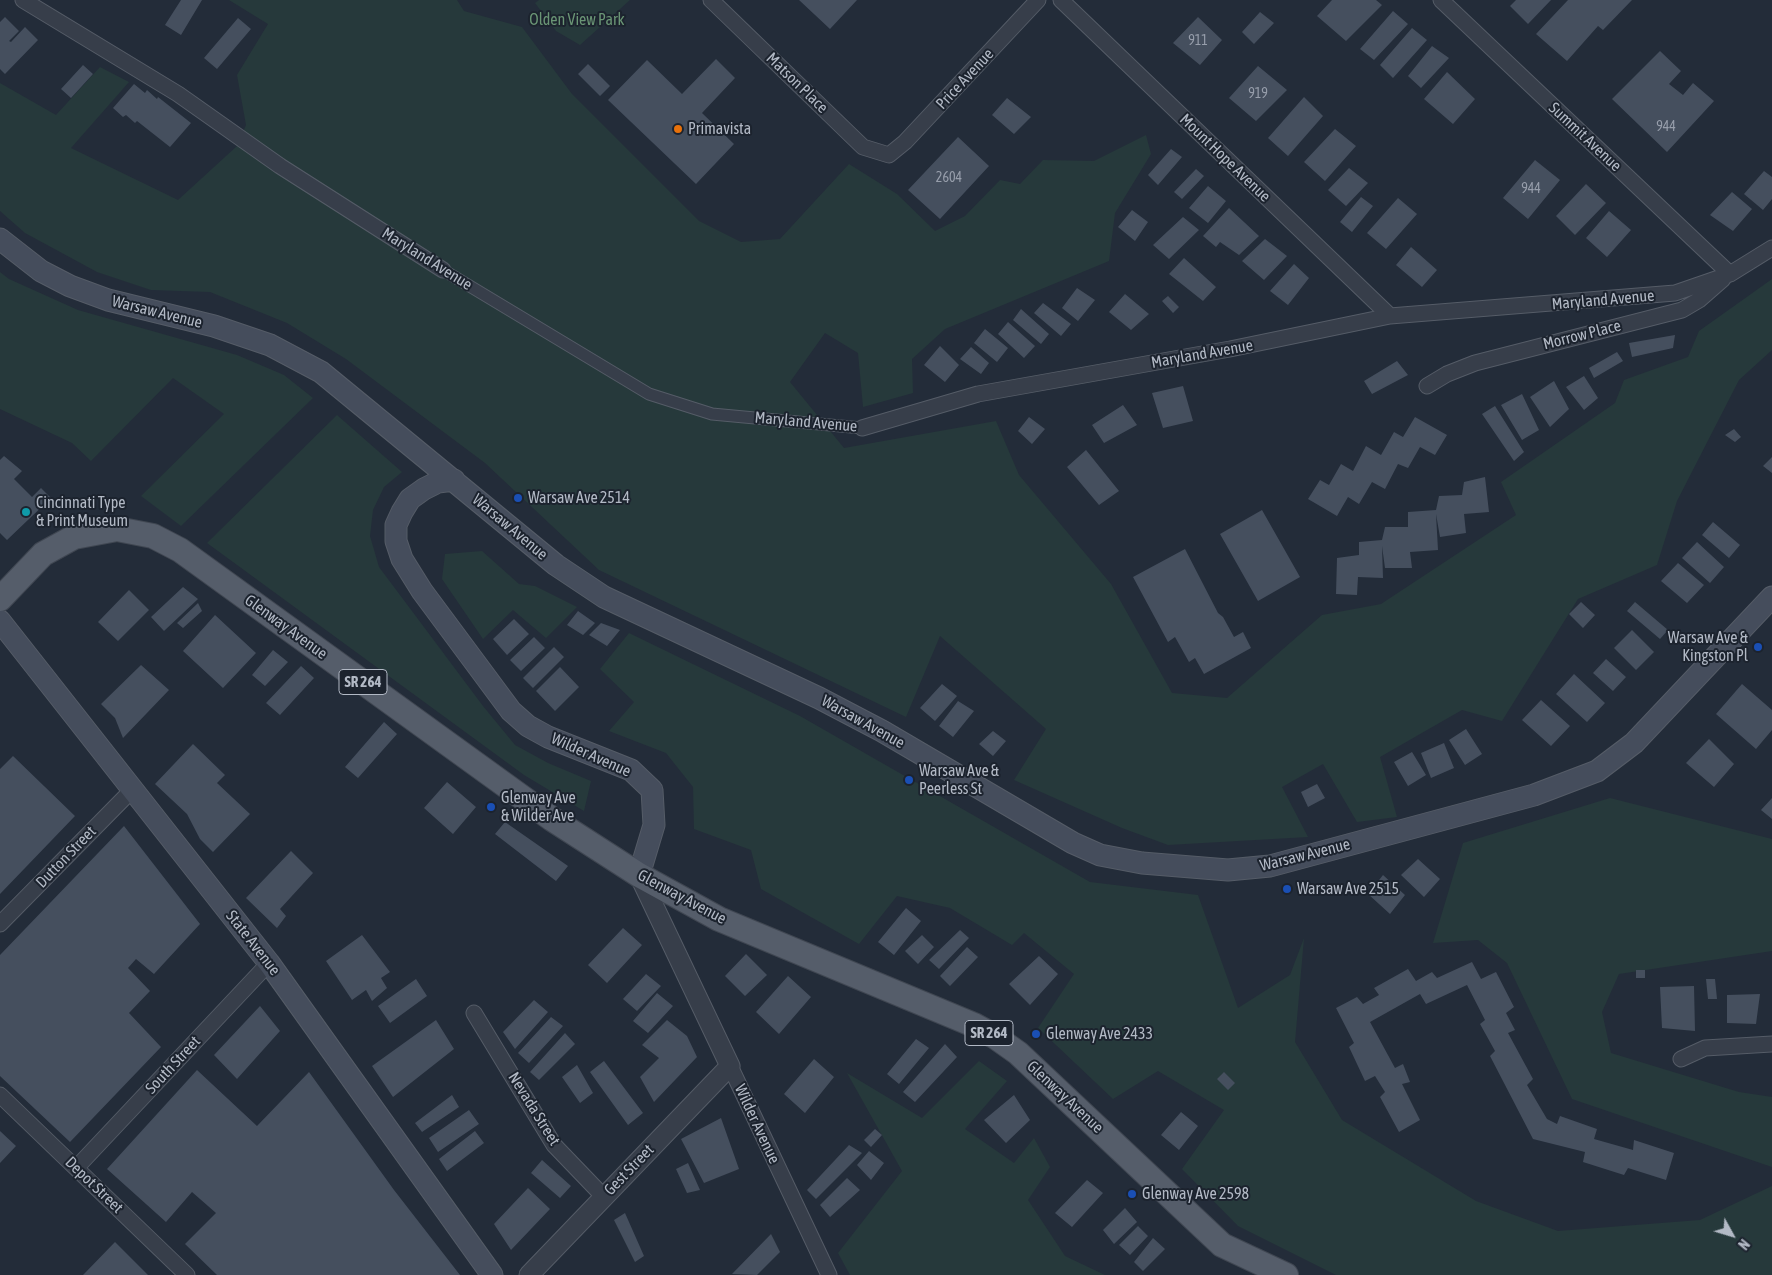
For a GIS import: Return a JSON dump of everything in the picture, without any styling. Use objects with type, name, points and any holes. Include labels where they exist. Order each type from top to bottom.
[{"type":"main road","name":"Warsaw Avenue","points":[[0,239],[41,271],[70,286],[108,300],[214,326],[270,344],[321,372],[556,565],[604,597],[819,698],[882,731],[1073,843],[1100,855],[1142,863],[1228,870],[1270,866],[1534,795],[1597,771],[1634,743],[1772,597]]},
{"type":"main road","name":"Wilder Avenue","points":[[454,480],[438,482],[424,489],[410,500],[402,512],[396,526],[396,541],[402,559],[422,591],[511,711],[528,726],[548,737],[631,770],[652,790],[654,825],[638,874]]},
{"type":"main road","name":"Glenway Avenue","points":[[0,599],[43,554],[74,537],[118,529],[153,536],[180,550],[552,818],[638,874],[719,919],[974,1025],[994,1036],[1018,1053],[1222,1245],[1286,1275]]},
{"type":"main road","name":"State Avenue","points":[[0,621],[269,963],[492,1275]]},
{"type":"street","name":"Maryland Avenue","points":[[23,0],[178,94],[280,166],[443,270],[649,394],[712,414],[862,428],[978,394],[1230,349],[1390,316],[1647,297],[1675,293],[1730,274],[1772,248]]},
{"type":"street","name":"Matson Place","points":[[711,0],[863,146],[889,155]]},
{"type":"street","name":"Price Avenue","points":[[889,155],[905,142],[1038,0]]},
{"type":"street","name":"Mount Hope Avenue","points":[[1061,0],[1390,316]]},
{"type":"street","name":"Summit Avenue","points":[[1441,0],[1730,274]]},
{"type":"street","name":"Morrow Place","points":[[1427,386],[1447,374],[1475,363],[1682,310],[1699,300],[1730,274]]},
{"type":"street","name":"Dutton Street","points":[[0,924],[132,790]]},
{"type":"street","name":"Wilder Avenue","points":[[638,874],[829,1275]]},
{"type":"street","name":"South Street","points":[[77,1167],[269,963]]},
{"type":"street","name":"Nevada Street","points":[[474,1013],[554,1145],[604,1197]]},
{"type":"street","points":[[1681,1059],[1705,1048],[1772,1044]]},
{"type":"street","name":"Gest Street","points":[[529,1275],[730,1066]]},
{"type":"street","name":"Depot Street","points":[[0,1095],[77,1167],[187,1275]]},
{"type":"green space","points":[[229,0],[457,0],[464,11],[522,27],[572,94],[699,221],[741,242],[780,239],[849,164],[897,194],[935,231],[965,216],[1000,180],[1020,184],[1043,160],[1094,161],[1146,135],[1151,154],[1115,213],[1109,261],[945,329],[912,359],[913,393],[863,407],[858,353],[825,333],[790,382],[844,448],[996,421],[1019,475],[1111,584],[1172,693],[1227,698],[1322,615],[1381,604],[1516,515],[1501,482],[1615,403],[1624,380],[1688,357],[1699,331],[1772,279],[1772,350],[1739,380],[1677,501],[1657,565],[1578,599],[1502,721],[1462,710],[1380,757],[1397,817],[1357,822],[1323,764],[1282,787],[1308,837],[1168,845],[1122,828],[1014,780],[1046,729],[940,636],[906,717],[599,570],[485,463],[346,359],[287,323],[210,292],[151,290],[97,272],[25,233],[0,211],[0,83],[56,115],[100,67],[129,82],[71,148],[178,200],[237,146],[246,125],[237,75],[268,24]]},
{"type":"green space","name":"Olden View Park","points":[[539,0],[630,0],[580,45],[556,31],[535,3]]},
{"type":"green space","points":[[0,272],[9,279],[78,310],[237,355],[284,375],[313,398],[181,526],[141,496],[224,414],[173,378],[91,461],[72,443],[0,409]]},
{"type":"green space","points":[[337,415],[402,472],[384,487],[373,510],[370,536],[379,567],[483,706],[515,745],[548,763],[591,781],[584,811],[524,775],[207,543]]},
{"type":"green space","points":[[482,551],[519,584],[535,586],[577,607],[546,638],[513,610],[483,639],[442,579],[445,554]]},
{"type":"green space","points":[[629,633],[800,716],[1090,882],[1198,895],[1238,1008],[1290,975],[1304,938],[1295,1042],[1342,1120],[1476,1201],[1558,1231],[1700,1220],[1772,1186],[1772,1275],[1336,1275],[1238,1226],[1182,1169],[1224,1110],[1158,1071],[1113,1099],[1038,1028],[1074,974],[1024,933],[1012,945],[950,908],[897,896],[859,944],[761,889],[751,850],[694,829],[693,787],[666,753],[609,731],[634,702],[600,669]]},
{"type":"green space","points":[[1610,798],[1772,839],[1772,951],[1619,974],[1602,1012],[1611,1053],[1739,1092],[1772,1097],[1772,1167],[1572,1099],[1507,963],[1478,940],[1433,943],[1463,843]]},
{"type":"green space","points":[[979,1061],[1007,1081],[965,1129],[1014,1163],[1034,1138],[1050,1167],[1028,1200],[1065,1256],[1105,1275],[850,1275],[838,1253],[902,1171],[847,1073],[922,1118]]},
{"type":"building","points":[[181,0],[202,0],[181,35],[165,25]]},
{"type":"building","points":[[799,0],[857,0],[830,29]]},
{"type":"building","points":[[1332,0],[1376,0],[1382,5],[1346,41],[1317,16]]},
{"type":"building","points":[[1516,0],[1551,0],[1528,24],[1510,6]]},
{"type":"building","points":[[1568,0],[1632,0],[1603,30],[1598,26],[1567,61],[1536,34]]},
{"type":"building","points":[[1393,11],[1408,24],[1374,60],[1360,49]]},
{"type":"building","points":[[1260,12],[1274,23],[1254,44],[1242,32]]},
{"type":"building","points":[[5,17],[19,31],[9,41],[11,42],[25,27],[38,40],[5,74],[0,69],[0,22]]},
{"type":"building","points":[[1198,17],[1222,40],[1200,65],[1173,43]]},
{"type":"building","points":[[238,18],[251,29],[217,69],[204,58]]},
{"type":"building","points":[[1412,28],[1427,40],[1393,78],[1380,65]]},
{"type":"building","points":[[1432,46],[1449,58],[1421,88],[1408,76]]},
{"type":"building","points":[[1660,51],[1681,71],[1669,84],[1683,95],[1693,83],[1714,101],[1667,152],[1612,99]]},
{"type":"building","name":"Primavista","points":[[716,59],[735,78],[702,113],[734,144],[696,184],[608,100],[647,60],[682,94]]},
{"type":"building","points":[[588,64],[610,86],[600,96],[578,74]]},
{"type":"building","points":[[83,65],[93,74],[71,98],[61,89]]},
{"type":"building","points":[[1258,66],[1287,90],[1256,121],[1229,98]]},
{"type":"building","points":[[1447,72],[1475,99],[1453,124],[1424,99]]},
{"type":"building","points":[[134,84],[145,93],[147,90],[157,99],[158,97],[191,123],[170,147],[137,121],[135,123],[126,115],[123,117],[113,108]]},
{"type":"building","points":[[1304,97],[1323,116],[1288,156],[1268,138]]},
{"type":"building","points":[[1007,98],[1031,117],[1014,134],[992,115]]},
{"type":"building","points":[[1335,129],[1356,146],[1325,181],[1304,162]]},
{"type":"building","points":[[958,137],[989,166],[940,219],[908,190]]},
{"type":"building","points":[[1171,149],[1182,157],[1158,185],[1148,175]]},
{"type":"building","points":[[1535,160],[1560,180],[1528,219],[1503,198]]},
{"type":"building","points":[[1349,168],[1368,183],[1346,206],[1328,190]]},
{"type":"building","points":[[1196,169],[1204,176],[1182,199],[1174,192]]},
{"type":"building","points":[[1764,171],[1772,177],[1772,199],[1763,210],[1744,194]]},
{"type":"building","points":[[1586,184],[1606,203],[1575,235],[1556,216]]},
{"type":"building","points":[[1208,186],[1226,201],[1208,223],[1189,208]]},
{"type":"building","points":[[1732,192],[1752,209],[1733,231],[1710,215]]},
{"type":"building","points":[[1361,197],[1373,206],[1352,232],[1340,222]]},
{"type":"building","points":[[1398,198],[1417,214],[1386,249],[1367,233]]},
{"type":"building","points":[[1229,208],[1259,236],[1239,255],[1220,242],[1216,247],[1203,236]]},
{"type":"building","points":[[1132,210],[1148,222],[1135,241],[1118,227]]},
{"type":"building","points":[[1609,211],[1631,230],[1607,257],[1586,238]]},
{"type":"building","points":[[1183,217],[1199,230],[1169,259],[1153,245]]},
{"type":"building","points":[[1265,239],[1287,256],[1264,280],[1242,261]]},
{"type":"building","points":[[1411,247],[1437,270],[1422,287],[1396,265]]},
{"type":"building","points":[[1184,258],[1216,287],[1203,301],[1169,274]]},
{"type":"building","points":[[1294,264],[1309,278],[1288,305],[1270,291]]},
{"type":"building","points":[[1077,288],[1095,300],[1078,321],[1062,308]]},
{"type":"building","points":[[1125,294],[1149,314],[1131,330],[1109,312]]},
{"type":"building","points":[[1168,296],[1179,307],[1173,313],[1162,301]]},
{"type":"building","points":[[1043,303],[1071,324],[1061,336],[1034,313]]},
{"type":"building","points":[[1021,309],[1049,334],[1041,344],[1013,320]]},
{"type":"building","points":[[1008,322],[1035,346],[1024,358],[998,334]]},
{"type":"building","points":[[985,329],[1008,348],[997,362],[974,343]]},
{"type":"building","points":[[1675,335],[1673,348],[1632,357],[1629,343]]},
{"type":"building","points":[[940,346],[959,365],[945,382],[924,365]]},
{"type":"building","points":[[971,347],[989,363],[981,374],[960,359]]},
{"type":"building","points":[[1617,352],[1623,361],[1594,378],[1589,368]]},
{"type":"building","points":[[1397,361],[1408,375],[1372,394],[1364,381]]},
{"type":"building","points":[[1584,376],[1598,398],[1584,410],[1566,387]]},
{"type":"building","points":[[1554,381],[1569,409],[1550,427],[1530,397]]},
{"type":"building","points":[[1183,386],[1193,421],[1163,428],[1152,393]]},
{"type":"building","points":[[1522,394],[1539,430],[1522,440],[1501,405]]},
{"type":"building","points":[[1123,405],[1137,425],[1104,443],[1092,425]]},
{"type":"building","points":[[1495,406],[1524,452],[1514,461],[1482,414]]},
{"type":"building","points":[[1029,417],[1045,429],[1032,444],[1018,431]]},
{"type":"building","points":[[1415,417],[1447,435],[1435,455],[1420,447],[1408,468],[1398,464],[1385,489],[1372,482],[1359,504],[1348,497],[1337,516],[1308,499],[1320,480],[1329,485],[1341,464],[1353,471],[1366,446],[1381,455],[1394,432],[1403,437]]},
{"type":"building","points":[[1734,429],[1741,437],[1735,442],[1725,435]]},
{"type":"building","points":[[1086,450],[1119,491],[1099,505],[1067,467]]},
{"type":"building","points":[[4,456],[22,471],[14,479],[32,497],[41,488],[51,498],[7,540],[0,533],[0,460]]},
{"type":"building","points":[[1772,457],[1772,473],[1763,466]]},
{"type":"building","points":[[1485,477],[1489,512],[1464,514],[1466,533],[1440,537],[1436,514],[1438,550],[1410,552],[1412,568],[1385,568],[1382,546],[1383,578],[1358,577],[1357,595],[1336,594],[1337,558],[1359,555],[1359,542],[1382,540],[1385,527],[1408,527],[1408,512],[1436,510],[1439,496],[1462,495],[1464,482]]},
{"type":"building","points":[[1262,510],[1300,577],[1258,601],[1220,534]]},
{"type":"building","points":[[1713,522],[1740,545],[1729,558],[1702,535]]},
{"type":"building","points":[[1697,542],[1724,567],[1710,583],[1682,558]]},
{"type":"building","points":[[1185,549],[1218,613],[1223,617],[1234,637],[1243,632],[1251,648],[1204,674],[1195,658],[1189,662],[1175,637],[1168,642],[1133,577]]},
{"type":"building","points":[[1678,563],[1704,585],[1687,603],[1661,581]]},
{"type":"building","points":[[183,587],[198,599],[164,631],[151,617]]},
{"type":"building","points":[[129,590],[149,610],[118,641],[98,622]]},
{"type":"building","points":[[1581,602],[1595,615],[1583,628],[1569,614]]},
{"type":"building","points":[[1635,602],[1668,630],[1660,639],[1627,611]]},
{"type":"building","points":[[198,603],[202,611],[183,628],[177,623]]},
{"type":"building","points":[[578,611],[595,623],[583,635],[567,625]]},
{"type":"building","points":[[215,615],[256,653],[223,688],[183,651]]},
{"type":"building","points":[[514,619],[529,634],[507,655],[493,639]]},
{"type":"building","points":[[601,623],[620,630],[607,646],[589,635]]},
{"type":"building","points":[[1632,630],[1654,652],[1636,670],[1614,648]]},
{"type":"building","points":[[534,637],[545,648],[521,671],[510,660]]},
{"type":"building","points":[[554,647],[564,657],[533,688],[523,678]]},
{"type":"building","points":[[273,650],[288,662],[265,686],[252,675]]},
{"type":"building","points":[[1606,659],[1626,677],[1613,691],[1593,673]]},
{"type":"building","points":[[141,665],[169,690],[123,738],[115,718],[101,704]]},
{"type":"building","points":[[301,666],[314,678],[280,715],[266,703]]},
{"type":"building","points":[[560,667],[579,687],[555,711],[536,691]]},
{"type":"building","points":[[1574,674],[1605,703],[1587,722],[1556,694]]},
{"type":"building","points":[[942,684],[957,696],[935,721],[920,708]]},
{"type":"building","points":[[1742,684],[1772,710],[1772,730],[1756,749],[1716,714]]},
{"type":"building","points":[[1541,700],[1570,726],[1551,746],[1522,720]]},
{"type":"building","points":[[958,701],[974,711],[953,737],[939,726]]},
{"type":"building","points":[[384,722],[397,734],[358,778],[345,767]]},
{"type":"building","points":[[1466,729],[1482,754],[1465,765],[1449,740]]},
{"type":"building","points":[[993,731],[1006,741],[993,756],[979,744]]},
{"type":"building","points":[[1709,739],[1734,764],[1714,787],[1686,763]]},
{"type":"building","points":[[1444,743],[1454,768],[1431,778],[1421,753]]},
{"type":"building","points":[[193,744],[225,775],[217,783],[250,814],[213,852],[200,839],[187,814],[155,784]]},
{"type":"building","points":[[1412,752],[1426,775],[1408,786],[1394,762]]},
{"type":"building","points":[[13,756],[75,816],[0,894],[0,769]]},
{"type":"building","points":[[447,782],[476,807],[453,834],[424,808]]},
{"type":"building","points":[[1317,784],[1325,798],[1308,807],[1301,792]]},
{"type":"building","points":[[1772,798],[1772,819],[1761,810]]},
{"type":"building","points":[[505,822],[568,866],[556,881],[495,834]]},
{"type":"building","points":[[124,826],[200,924],[154,974],[136,959],[128,968],[150,991],[129,1013],[161,1047],[70,1142],[0,1076],[0,955]]},
{"type":"building","points":[[291,851],[313,873],[280,909],[286,916],[277,928],[246,898]]},
{"type":"building","points":[[1418,859],[1440,879],[1424,897],[1401,875]]},
{"type":"building","points":[[1383,875],[1405,895],[1390,914],[1368,894]]},
{"type":"building","points":[[906,908],[921,921],[894,955],[878,942]]},
{"type":"building","points":[[623,928],[642,945],[607,983],[588,965]]},
{"type":"building","points":[[960,930],[969,938],[939,969],[929,960]]},
{"type":"building","points":[[362,935],[390,972],[381,978],[387,988],[372,1001],[366,990],[352,1000],[326,961]]},
{"type":"building","points":[[922,935],[934,947],[918,964],[905,951]]},
{"type":"building","points":[[967,947],[978,957],[950,986],[940,976]]},
{"type":"building","points":[[746,954],[767,975],[745,996],[725,976]]},
{"type":"building","points":[[1039,956],[1058,974],[1030,1005],[1009,984]]},
{"type":"building","points":[[1472,962],[1481,979],[1496,972],[1514,1007],[1506,1013],[1515,1030],[1508,1033],[1533,1079],[1527,1085],[1547,1119],[1557,1124],[1560,1116],[1597,1129],[1594,1139],[1633,1150],[1634,1140],[1674,1153],[1666,1180],[1628,1168],[1624,1175],[1583,1162],[1585,1152],[1533,1139],[1490,1056],[1495,1051],[1480,1024],[1485,1020],[1467,985],[1426,1004],[1420,994],[1370,1022],[1395,1068],[1403,1064],[1410,1082],[1402,1084],[1420,1120],[1399,1132],[1380,1097],[1385,1092],[1375,1076],[1365,1081],[1349,1047],[1354,1043],[1336,1008],[1357,997],[1363,1004],[1379,995],[1374,988],[1408,969],[1416,981],[1432,972],[1437,978]]},
{"type":"building","points":[[1636,970],[1645,970],[1645,978],[1636,978]]},
{"type":"building","points":[[646,974],[661,986],[637,1011],[623,999]]},
{"type":"building","points":[[788,976],[811,997],[779,1034],[756,1012]]},
{"type":"building","points":[[416,979],[427,996],[390,1023],[378,1006]]},
{"type":"building","points":[[1706,979],[1715,979],[1717,999],[1708,999]]},
{"type":"building","points":[[1694,986],[1695,1031],[1662,1028],[1660,987]]},
{"type":"building","points":[[657,993],[673,1006],[648,1033],[633,1021]]},
{"type":"building","points":[[1760,994],[1756,1024],[1727,1023],[1727,995]]},
{"type":"building","points":[[534,1000],[548,1012],[515,1049],[503,1032]]},
{"type":"building","points":[[260,1006],[280,1031],[237,1079],[214,1055]]},
{"type":"building","points":[[551,1017],[563,1026],[529,1063],[518,1053]]},
{"type":"building","points":[[436,1020],[454,1049],[393,1097],[372,1066]]},
{"type":"building","points":[[667,1020],[687,1036],[697,1057],[654,1102],[640,1077],[659,1058],[642,1045]]},
{"type":"building","points":[[565,1033],[575,1044],[539,1080],[530,1072]]},
{"type":"building","points":[[916,1039],[929,1048],[899,1084],[887,1074]]},
{"type":"building","points":[[945,1044],[957,1057],[915,1102],[903,1092]]},
{"type":"building","points":[[814,1059],[834,1077],[805,1113],[784,1094]]},
{"type":"building","points":[[604,1061],[643,1113],[628,1125],[590,1072]]},
{"type":"building","points":[[577,1065],[593,1093],[580,1103],[562,1077]]},
{"type":"building","points":[[197,1070],[257,1126],[309,1072],[394,1190],[460,1275],[217,1275],[185,1244],[216,1213],[192,1192],[166,1222],[107,1169]]},
{"type":"building","points":[[1224,1072],[1235,1083],[1228,1090],[1217,1079]]},
{"type":"building","points":[[452,1095],[459,1107],[422,1132],[415,1123]]},
{"type":"building","points":[[1014,1095],[1030,1120],[1006,1143],[984,1120]]},
{"type":"building","points":[[469,1110],[479,1124],[438,1152],[429,1138]]},
{"type":"building","points":[[1181,1112],[1198,1126],[1179,1150],[1161,1135]]},
{"type":"building","points":[[721,1118],[739,1169],[704,1183],[681,1139]]},
{"type":"building","points":[[875,1129],[882,1135],[871,1147],[864,1140]]},
{"type":"building","points":[[0,1131],[16,1146],[0,1163]]},
{"type":"building","points":[[475,1131],[484,1143],[447,1171],[439,1159]]},
{"type":"building","points":[[849,1145],[862,1153],[816,1199],[807,1190]]},
{"type":"building","points":[[869,1151],[884,1163],[871,1180],[857,1165]]},
{"type":"building","points":[[542,1160],[571,1186],[560,1198],[531,1173]]},
{"type":"building","points":[[688,1163],[700,1190],[687,1193],[676,1169]]},
{"type":"building","points":[[847,1178],[860,1190],[830,1217],[820,1205]]},
{"type":"building","points":[[1087,1180],[1103,1193],[1072,1227],[1055,1213]]},
{"type":"building","points":[[528,1188],[550,1209],[511,1250],[494,1224]]},
{"type":"building","points":[[1125,1208],[1137,1222],[1114,1244],[1103,1230]]},
{"type":"building","points":[[625,1213],[644,1256],[635,1262],[614,1220]]},
{"type":"building","points":[[1138,1226],[1148,1236],[1130,1255],[1119,1245]]},
{"type":"building","points":[[771,1234],[780,1252],[757,1275],[732,1274]]},
{"type":"building","points":[[1153,1238],[1165,1249],[1143,1271],[1134,1262]]},
{"type":"building","points":[[115,1242],[148,1275],[83,1275]]},
{"type":"place","name":"Primavista","points":[[678,129]]},
{"type":"place","name":"Warsaw Ave 2514","points":[[518,498]]},
{"type":"place","name":"Cincinnati Type & Print Museum","points":[[26,512]]},
{"type":"place","name":"Warsaw Ave & Kingston Pl","points":[[1758,647]]},
{"type":"place","name":"Warsaw Ave & Peerless St","points":[[909,780]]},
{"type":"place","name":"Glenway Ave & Wilder Ave","points":[[491,807]]},
{"type":"place","name":"Warsaw Ave 2515","points":[[1287,889]]},
{"type":"place","name":"Glenway Ave 2433","points":[[1036,1034]]},
{"type":"place","name":"Glenway Ave 2598","points":[[1132,1194]]}]
